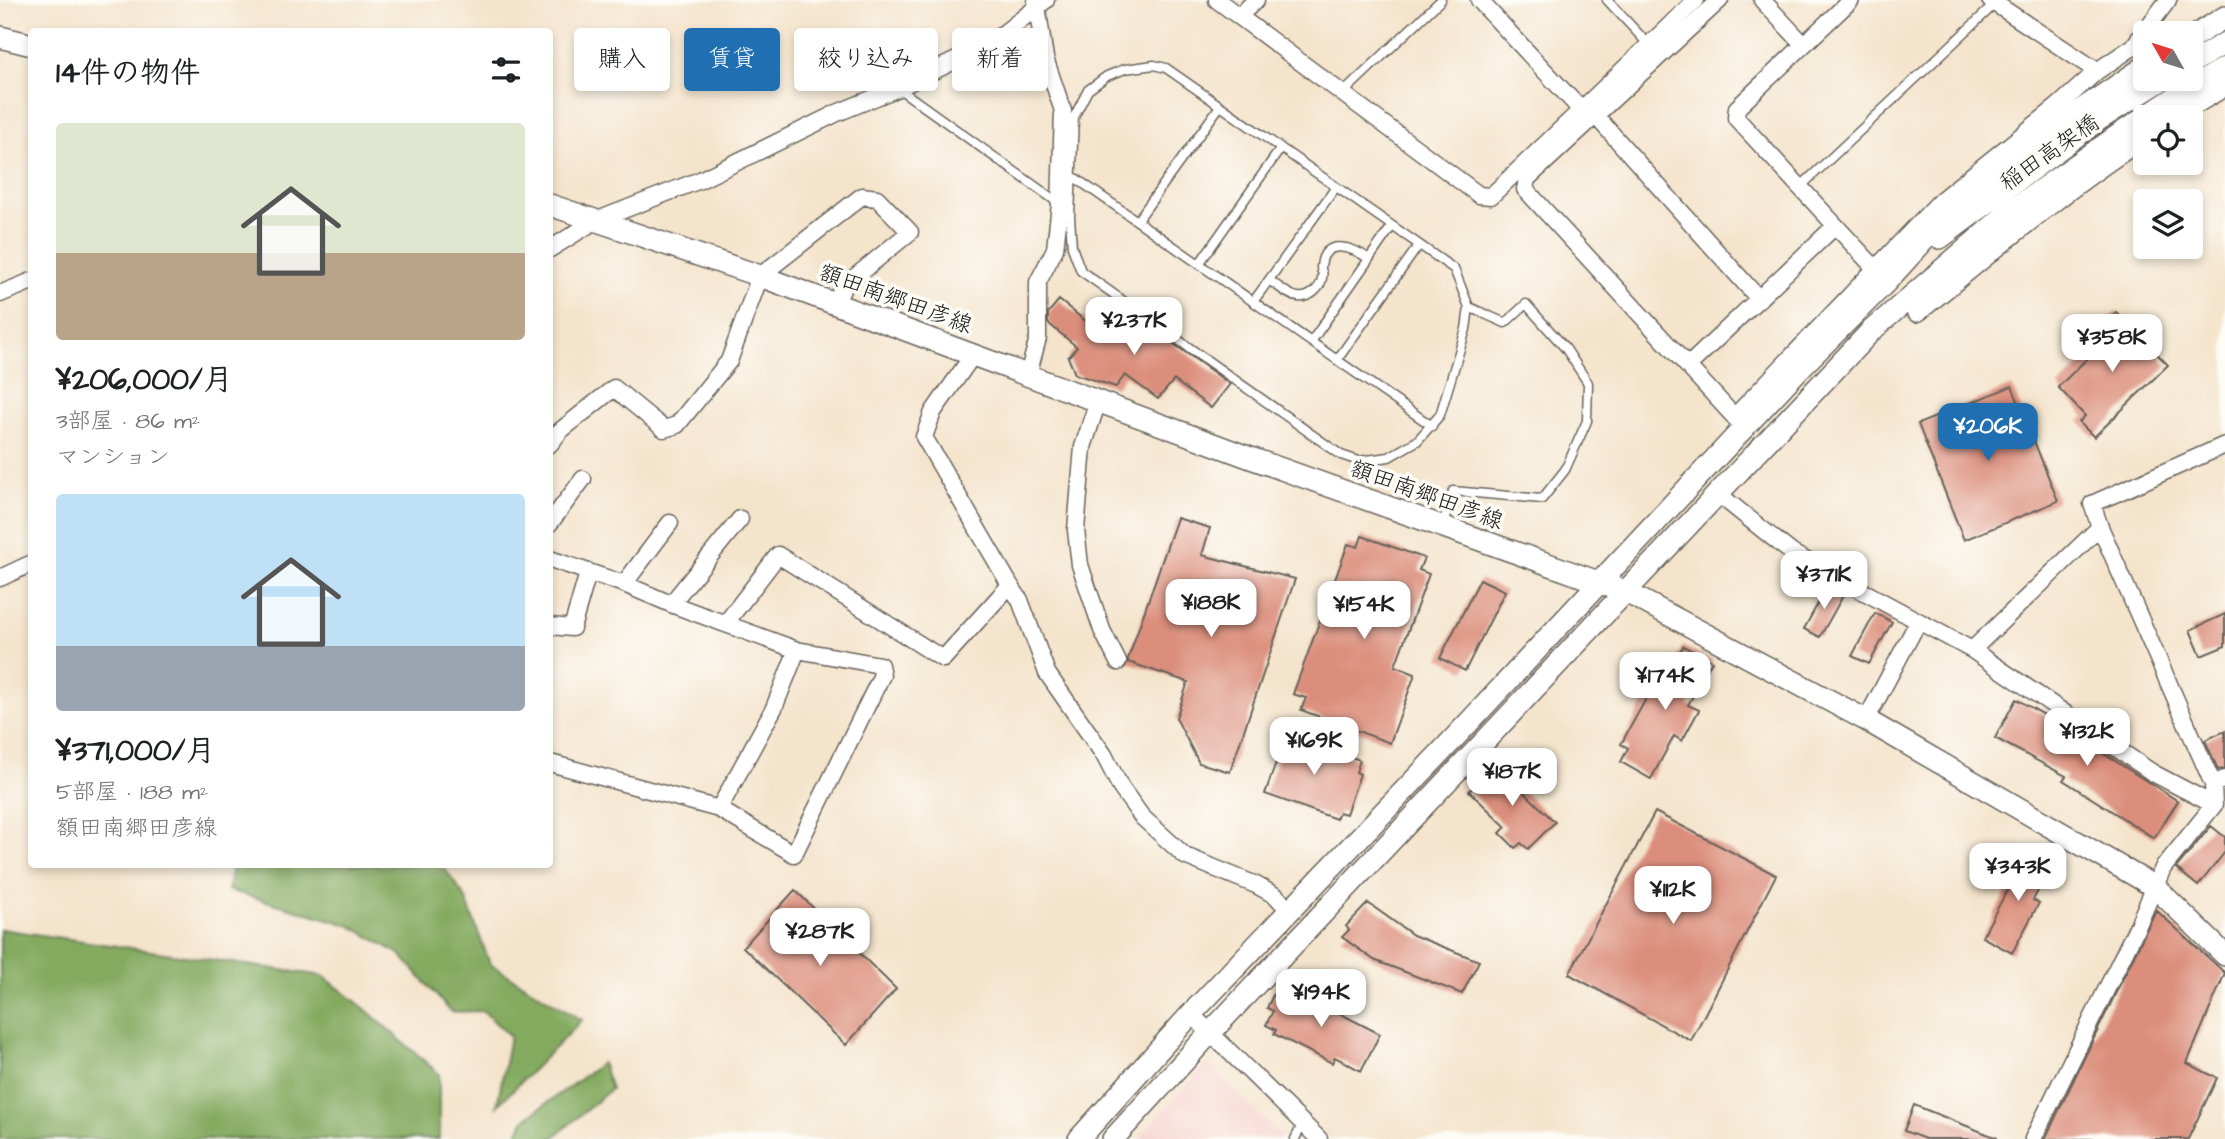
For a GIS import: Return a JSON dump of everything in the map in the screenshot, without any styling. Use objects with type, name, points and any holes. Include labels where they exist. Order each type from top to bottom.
[{"type":"street","points":[[1217,0],[1479,195],[1490,196],[1720,0]]},
{"type":"street","points":[[1239,16],[1256,0]]},
{"type":"street","points":[[1479,0],[1588,113],[1759,299]]},
{"type":"street","points":[[1696,0],[1649,45],[1527,179],[1525,189],[1739,422]]},
{"type":"street","points":[[1762,0],[1803,44]]},
{"type":"street","points":[[1851,0],[1737,108],[1736,118],[1881,276]]},
{"type":"street","points":[[1881,276],[1941,200],[2057,107],[2097,71],[2133,47],[2168,0]]},
{"type":"street","points":[[1992,2],[2097,71]]},
{"type":"street","points":[[938,69],[990,44],[1040,3]]},
{"type":"street","points":[[1028,375],[1038,338],[1038,282],[1055,249],[1060,204],[1063,111],[1045,58],[1040,3]]},
{"type":"street","points":[[2203,31],[2225,17]]},
{"type":"street","points":[[0,37],[28,45]]},
{"type":"street","points":[[2203,56],[2225,43]]},
{"type":"street","name":"稲田高架橋","points":[[1826,377],[1871,331],[2008,213],[2117,136],[2225,68]]},
{"type":"street","points":[[1079,1139],[1191,1014],[1443,750],[1597,583],[1739,422],[1881,276],[1947,215],[2031,144],[2133,75]]},
{"type":"street","points":[[2192,105],[2225,85]]},
{"type":"street","points":[[553,247],[595,220],[700,180],[837,113],[891,91]]},
{"type":"street","name":"稲田高架橋","points":[[1881,276],[1952,229],[2098,120],[2144,91]]},
{"type":"street","points":[[1113,1139],[1826,377],[1904,322],[2019,228],[2133,143]]},
{"type":"street","points":[[553,440],[560,431],[614,388],[664,429],[677,425],[729,361],[760,276],[862,196],[877,198],[910,232],[844,286],[835,303]]},
{"type":"street","name":"額田南郷田彦線","points":[[553,206],[760,276],[1626,592],[1866,720],[2155,887],[2225,955]]},
{"type":"street","points":[[1688,366],[1835,227]]},
{"type":"street","points":[[0,295],[28,283]]},
{"type":"street","points":[[973,355],[933,412],[924,438],[1020,600],[1048,673],[1142,817],[1185,856],[1256,885],[1276,896],[1289,910]]},
{"type":"street","points":[[1098,401],[1083,447],[1076,530],[1080,565],[1102,630],[1118,662]]},
{"type":"street","points":[[2033,1139],[2163,868],[2214,805],[2219,782],[2100,527],[2092,504],[2225,445]]},
{"type":"street","points":[[553,519],[583,479]]},
{"type":"street","points":[[1717,493],[1792,553],[1972,650],[2153,774],[2214,805]]},
{"type":"street","points":[[671,604],[740,519]]},
{"type":"street","points":[[624,584],[670,523]]},
{"type":"street","points":[[1972,650],[2100,527]]},
{"type":"street","points":[[725,624],[778,555],[943,659],[1010,585]]},
{"type":"street","points":[[553,560],[624,584],[797,650],[880,665],[882,675],[794,854],[719,808],[553,764]]},
{"type":"street","points":[[0,578],[28,565]]},
{"type":"street","points":[[553,626],[572,628],[588,573]]},
{"type":"street","points":[[1866,720],[1918,622]]},
{"type":"street","points":[[719,808],[774,708],[797,650]]},
{"type":"street","points":[[1191,1014],[1319,1139]]},
{"type":"lane","points":[[1342,94],[1441,0]]},
{"type":"lane","points":[[1607,0],[1649,45]]},
{"type":"lane","points":[[1799,188],[1992,2]]},
{"type":"lane","points":[[1138,66],[1162,66],[1220,106],[1454,269],[1469,307],[1466,330],[1440,415],[1417,441],[1389,457],[1359,461],[1341,455],[1081,271],[1072,247],[1071,175],[1074,117],[1088,90],[1107,76],[1138,66]]},
{"type":"lane","points":[[902,91],[1060,204]]},
{"type":"lane","points":[[1137,221],[1220,106]]},
{"type":"lane","points":[[1199,264],[1281,148]]},
{"type":"lane","points":[[1071,175],[1432,426]]},
{"type":"lane","points":[[1253,302],[1336,187]]},
{"type":"lane","points":[[1311,342],[1392,226]]},
{"type":"lane","points":[[1337,360],[1419,244]]},
{"type":"lane","points":[[1269,280],[1299,298],[1308,296],[1318,287],[1323,277],[1321,266],[1333,248],[1352,248],[1369,259]]},
{"type":"lane","points":[[1442,527],[1453,491],[1542,499],[1565,470],[1587,421],[1588,383],[1566,349],[1526,304],[1505,323],[1469,307]]},
{"type":"lane","points":[[1295,1139],[1303,1124]]},
{"type":"shaded area","points":[[1208,1063],[1284,1139],[1138,1139]]},
{"type":"green space","points":[[232,868],[444,868],[465,897],[490,964],[582,1020],[497,1106],[510,1036],[483,1011],[451,1012],[401,955],[349,925],[228,890]]},
{"type":"green space","points":[[0,929],[323,976],[439,1074],[439,1139],[0,1139]]},
{"type":"green space","points":[[602,1063],[611,1089],[552,1139],[515,1139],[525,1119]]},
{"type":"building","points":[[1059,300],[1107,338],[1127,311],[1230,384],[1211,408],[1174,380],[1158,399],[1125,375],[1116,387],[1075,374],[1068,357],[1077,347],[1048,323],[1048,313]]},
{"type":"building","points":[[2116,312],[2168,365],[2094,437],[2079,422],[2085,416],[2058,387],[2096,350],[2087,341]]},
{"type":"building","points":[[2012,386],[2058,501],[1964,540],[1918,424]]},
{"type":"building","points":[[1177,518],[1210,528],[1202,555],[1295,579],[1230,772],[1199,763],[1176,718],[1188,682],[1128,662]]},
{"type":"building","points":[[1362,536],[1424,558],[1419,570],[1429,574],[1395,666],[1415,674],[1390,743],[1301,710],[1306,698],[1293,694],[1348,544],[1358,547]]},
{"type":"building","points":[[1480,579],[1505,591],[1465,671],[1440,658]]},
{"type":"building","points":[[1828,585],[1844,594],[1820,637],[1804,629]]},
{"type":"building","points":[[1875,613],[1892,622],[1869,664],[1852,656]]},
{"type":"building","points":[[2225,614],[2225,646],[2201,656],[2190,630]]},
{"type":"building","points":[[1683,646],[1712,661],[1688,705],[1699,710],[1682,741],[1674,736],[1651,779],[1621,762],[1628,748],[1621,744],[1669,657],[1675,660]]},
{"type":"building","points":[[2016,699],[2071,730],[2074,735],[2178,801],[2154,838],[2063,780],[2066,776],[1995,738]]},
{"type":"building","points":[[2225,731],[2225,769],[2218,770],[2205,740]]},
{"type":"building","points":[[1286,734],[1360,760],[1356,772],[1360,774],[1346,814],[1339,812],[1336,819],[1265,794]]},
{"type":"building","points":[[1495,764],[1555,822],[1528,849],[1521,843],[1515,848],[1500,833],[1506,827],[1469,791]]},
{"type":"building","points":[[1655,812],[1776,875],[1691,1041],[1569,974]]},
{"type":"building","points":[[2211,826],[2225,837],[2225,852],[2198,886],[2176,868]]},
{"type":"building","points":[[2029,850],[2053,863],[2033,900],[2039,903],[2012,953],[1982,937]]},
{"type":"building","points":[[795,890],[896,989],[846,1045],[743,947]]},
{"type":"building","points":[[1368,903],[1413,935],[1479,961],[1462,994],[1374,960],[1342,937],[1349,930],[1346,926]]},
{"type":"building","points":[[2156,910],[2225,973],[2187,1063],[2217,1078],[2188,1139],[2045,1139]]},
{"type":"building","points":[[1286,986],[1380,1034],[1361,1071],[1335,1057],[1332,1063],[1274,1034],[1276,1030],[1266,1025],[1273,1011],[1267,1008],[1273,995],[1280,999]]},
{"type":"building","points":[[1914,1105],[1997,1139],[1925,1139],[1904,1131]]}]
